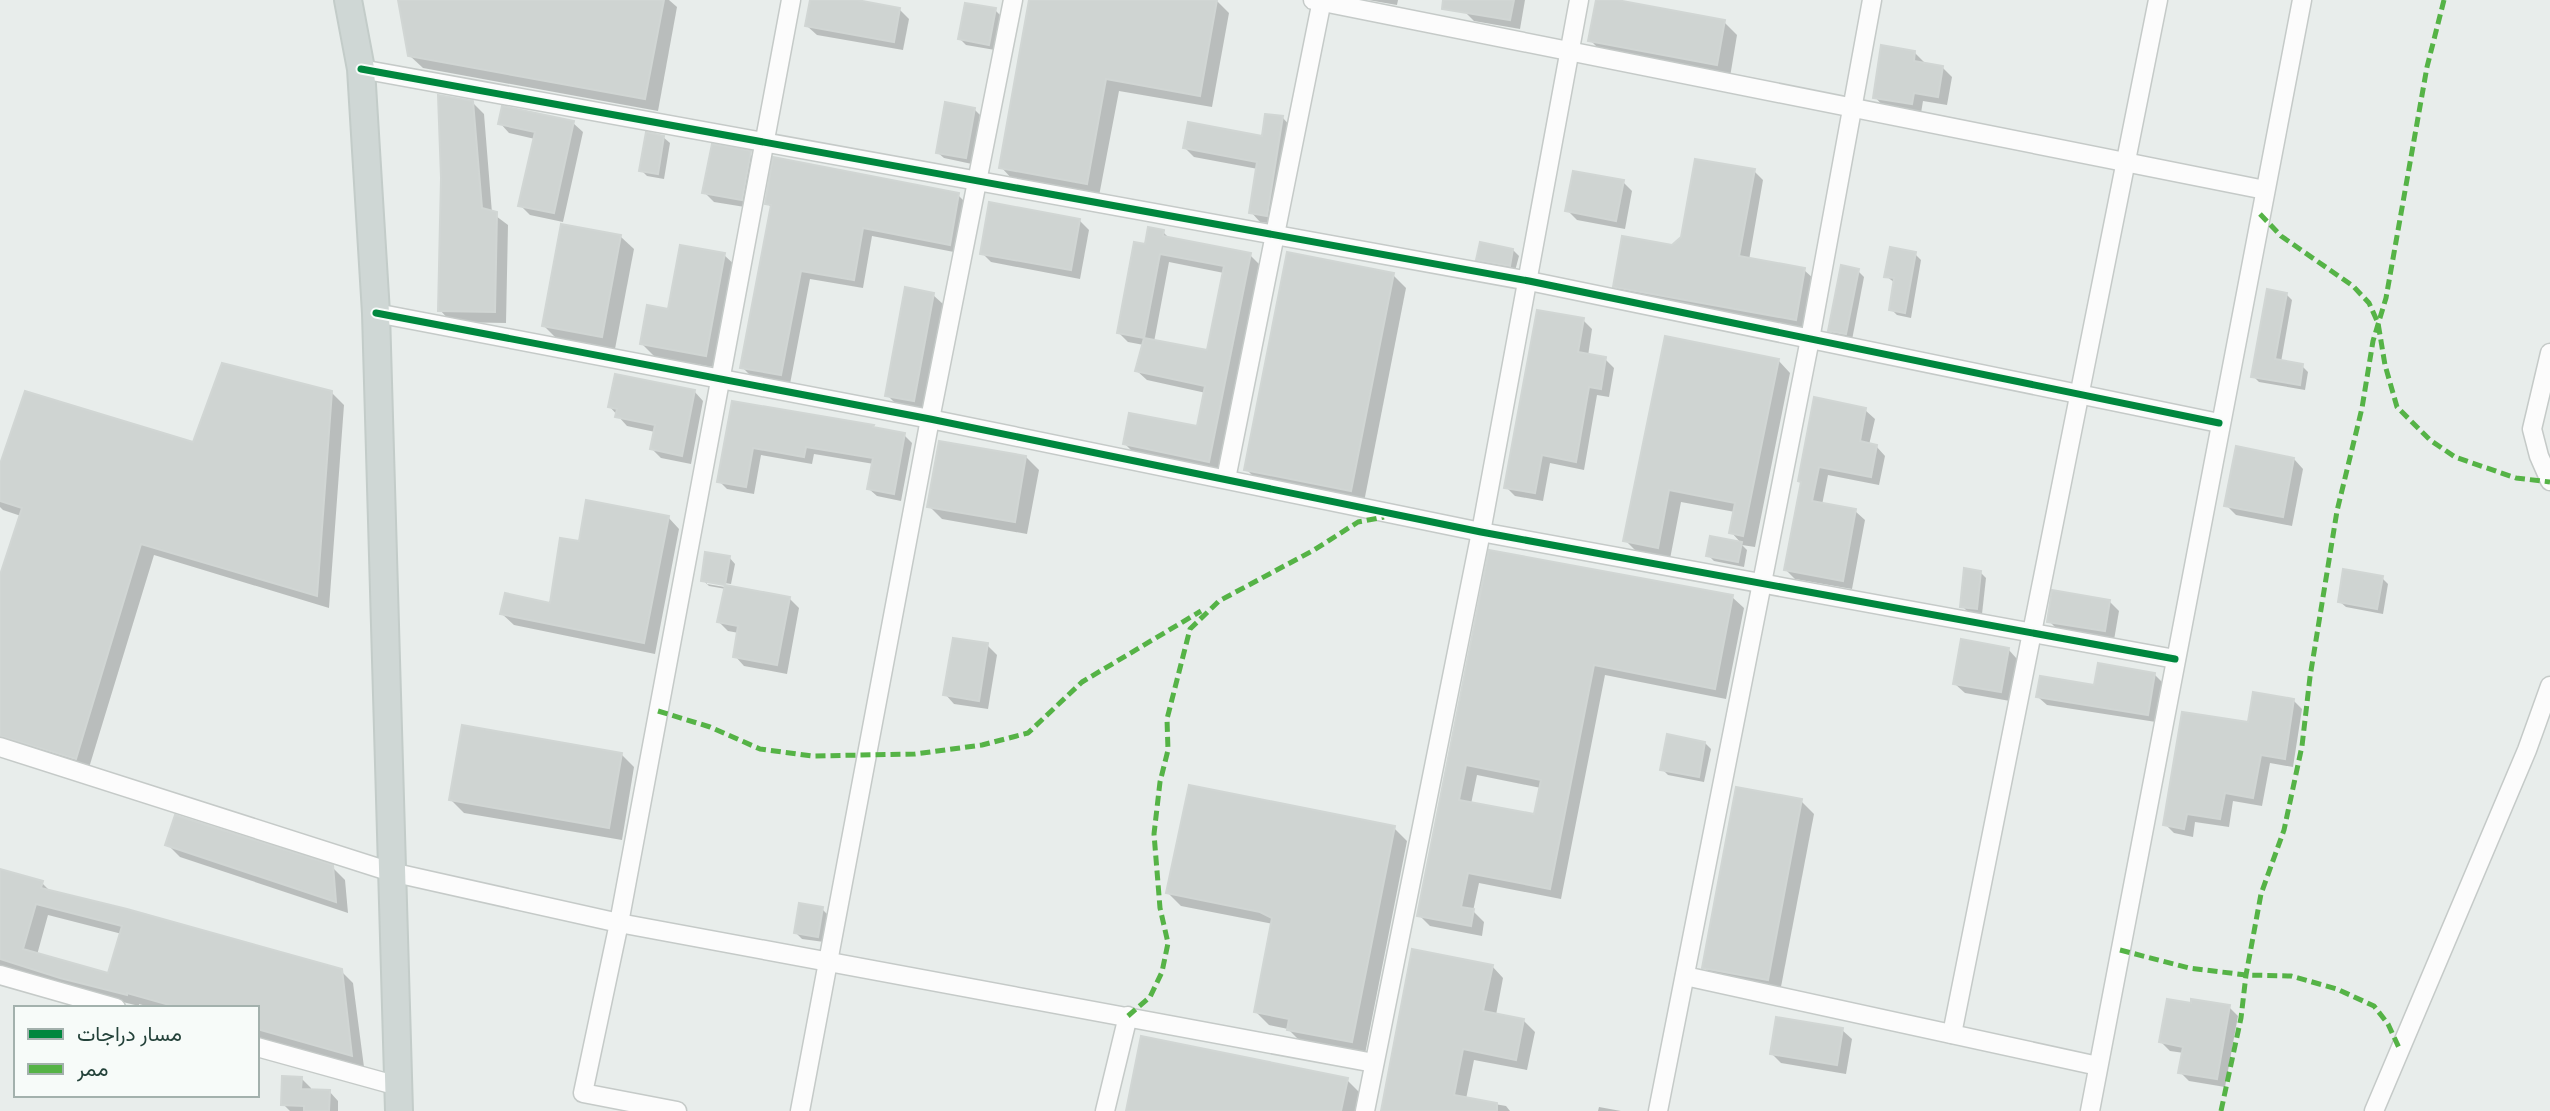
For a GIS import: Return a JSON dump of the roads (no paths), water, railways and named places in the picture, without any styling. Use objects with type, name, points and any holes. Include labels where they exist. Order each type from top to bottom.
[{"type":"main road","points":[[348,0],[361,69],[376,313],[398,1099]]},
{"type":"street","points":[[677,1111],[583,1093],[620,923],[791,0]]},
{"type":"street","points":[[800,1111],[930,419],[1013,0]]},
{"type":"street","points":[[1365,1111],[1529,282],[1579,0]]},
{"type":"street","points":[[1658,1111],[1810,339],[1872,0]]},
{"type":"street","points":[[1952,1034],[2158,0]]},
{"type":"street","points":[[2090,1111],[2302,0]]},
{"type":"street","points":[[1226,479],[1276,236],[1319,1],[2264,190]]},
{"type":"street","points":[[361,69],[1529,282],[2220,423]]},
{"type":"street","points":[[376,313],[930,419],[1480,532],[2175,659]]},
{"type":"street","points":[[2550,353],[2532,429],[2539,456],[2550,481]]},
{"type":"street","points":[[2374,1111],[2527,750],[2550,686]]},
{"type":"street","points":[[0,747],[391,872],[620,923],[828,964],[1128,1016],[1374,1063]]},
{"type":"street","points":[[0,975],[109,1006]]},
{"type":"street","points":[[1685,976],[2098,1066]]},
{"type":"street","points":[[1105,1111],[1128,1016]]},
{"type":"street","points":[[259,1048],[398,1099]]}]
